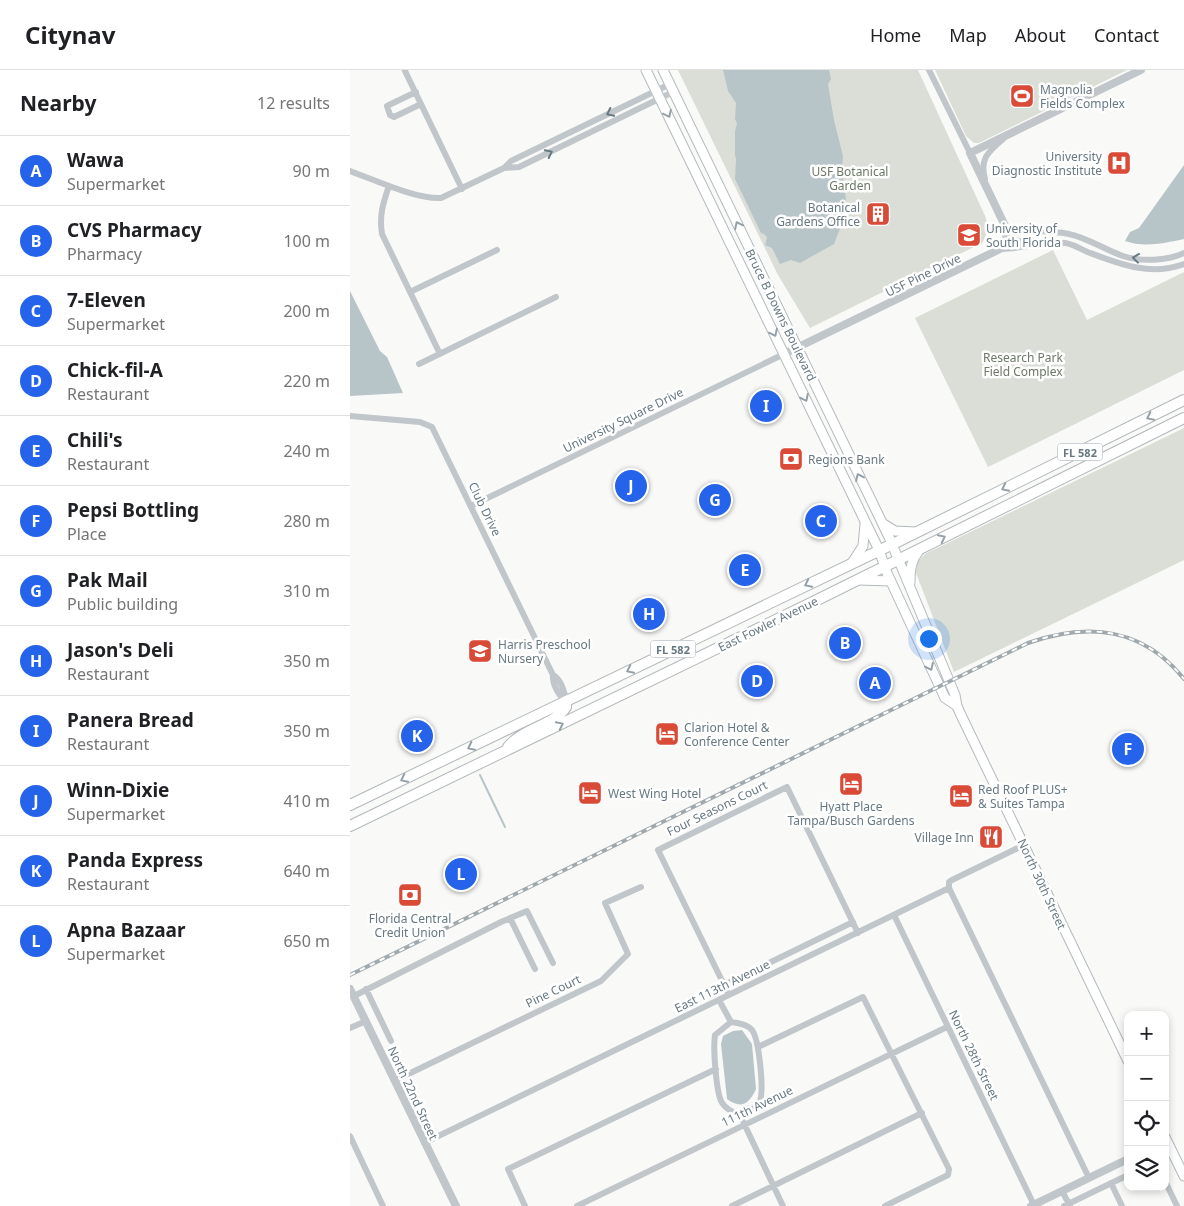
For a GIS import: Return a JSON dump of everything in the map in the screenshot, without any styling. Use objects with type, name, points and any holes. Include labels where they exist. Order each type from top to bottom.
[{"type":"main road","name":"Bruce B Downs Boulevard","points":[[646,70],[879,550]]},
{"type":"main road","name":"Bruce B Downs Boulevard","points":[[663,70],[798,348],[898,560]]},
{"type":"main road","name":"East Fowler Avenue","points":[[350,806],[892,544],[1184,400]]},
{"type":"main road","name":"East Fowler Avenue","points":[[350,826],[885,567],[1184,418]]},
{"type":"main road","points":[[880,521],[887,528],[895,531],[916,532]]},
{"type":"main road","points":[[852,563],[863,546],[865,522]]},
{"type":"main road","name":"North 30th Street","points":[[879,550],[891,581],[945,698],[957,706]]},
{"type":"main road","points":[[910,585],[910,568],[919,550]]},
{"type":"main road","name":"North 30th Street","points":[[898,560],[955,695],[957,706],[1126,1056]]},
{"type":"main road","points":[[857,580],[891,581]]},
{"type":"main road","points":[[504,752],[521,734],[560,714],[566,707],[566,701]]},
{"type":"main road","points":[[1169,1145],[1184,1176]]},
{"type":"street","points":[[929,70],[1007,234],[1034,245]]},
{"type":"street","points":[[970,153],[1141,70]]},
{"type":"street","points":[[405,71],[462,189]]},
{"type":"street","points":[[350,171],[390,186],[431,198],[441,198],[504,168],[511,161],[672,88]]},
{"type":"street","points":[[416,92],[387,106],[387,111],[390,116],[394,117],[421,104]]},
{"type":"street","points":[[990,195],[983,172],[985,157],[1007,135]]},
{"type":"street","points":[[390,186],[381,210],[382,234],[440,354]]},
{"type":"street","points":[[1007,234],[1051,231],[1071,235],[1123,256],[1155,259],[1177,256],[1184,253]]},
{"type":"street","points":[[1050,242],[1051,231]]},
{"type":"street","points":[[1007,234],[1000,249],[1012,249],[1050,242],[1068,244],[1139,269],[1157,270],[1184,264]]},
{"type":"street","name":"USF Pine Drive","points":[[784,354],[1000,249]]},
{"type":"street","points":[[410,292],[497,250]]},
{"type":"street","points":[[419,364],[556,297]]},
{"type":"street","name":"University Square Drive","points":[[471,506],[784,354]]},
{"type":"street","name":"Club Drive","points":[[350,416],[420,422],[429,424],[434,430],[553,675],[552,679],[560,696],[566,701]]},
{"type":"street","name":"Four Seasons Court","points":[[729,995],[658,850],[787,787],[858,933]]},
{"type":"street","name":"East 113th Avenue","points":[[424,1143],[949,888],[949,882],[952,880],[1024,845]]},
{"type":"street","name":"Pine Court","points":[[396,1080],[601,980],[628,954],[605,903],[641,888]]},
{"type":"street","points":[[949,888],[1089,1178]]},
{"type":"street","points":[[352,992],[366,990],[527,911],[553,963]]},
{"type":"street","name":"North 28th Street","points":[[894,915],[1032,1205]]},
{"type":"street","points":[[510,918],[535,969]]},
{"type":"street","points":[[724,985],[853,922]]},
{"type":"street","points":[[366,990],[392,1041]]},
{"type":"street","name":"North 22nd Street","points":[[352,992],[456,1206]]},
{"type":"street","points":[[758,1047],[863,997],[949,1169],[948,1175],[885,1206]]},
{"type":"street","points":[[719,1000],[731,1022]]},
{"type":"street","points":[[350,1028],[366,1021]]},
{"type":"street","points":[[731,1022],[743,1024],[752,1030],[758,1047],[762,1089],[760,1102],[750,1112],[740,1115],[728,1110],[722,1102],[716,1069],[715,1035],[731,1022]]},
{"type":"street","name":"111th Avenue","points":[[577,1206],[948,1027]]},
{"type":"street","points":[[525,1206],[508,1169],[716,1069]]},
{"type":"street","points":[[732,1206],[922,1113]]},
{"type":"street","points":[[740,1115],[783,1206]]},
{"type":"street","points":[[350,1136],[383,1206]]},
{"type":"street","points":[[1032,1205],[1124,1161]]},
{"type":"street","points":[[1062,1191],[1067,1205],[1124,1177]]},
{"type":"street","points":[[1111,1183],[1122,1206]]},
{"type":"street","points":[[1169,1189],[1178,1206]]},
{"type":"green space","name":"USF Botanical Garden","points":[[678,70],[918,70],[986,218],[987,231],[984,240],[982,243],[810,328],[778,275]]},
{"type":"green space","points":[[935,70],[1127,70],[979,143],[974,143],[966,136]]},
{"type":"green space","name":"Research Park Field Complex","points":[[1053,250],[1087,320],[1184,272],[1184,370],[988,467],[915,318]]},
{"type":"green space","points":[[1184,428],[1184,560],[954,672],[916,573],[917,562],[925,554]]},
{"type":"shaded area","points":[[723,70],[829,70],[831,79],[828,84],[843,156],[842,171],[846,213],[834,244],[800,263],[791,260],[780,264],[772,248],[765,245],[767,237],[761,233],[735,179],[736,103],[728,91]]},
{"type":"shaded area","points":[[1184,165],[1184,239],[1147,244],[1125,241],[1130,232],[1139,228]]},
{"type":"shaded area","points":[[350,291],[380,351],[387,357],[403,393],[350,396]]},
{"type":"shaded area","points":[[742,1030],[752,1044],[756,1089],[747,1102],[736,1104],[727,1099],[721,1044],[723,1036],[733,1031]]},
{"type":"waterway","points":[[480,775],[505,827]]},
{"type":"railway","points":[[350,975],[1028,643],[1072,632],[1093,631],[1113,634],[1132,639],[1150,648],[1168,662],[1184,679]]},
{"type":"place","name":"Magnolia Fields Complex","points":[[1022,96]]},
{"type":"place","name":"University Diagnostic Institute","points":[[1119,163]]},
{"type":"place","name":"Botanical Gardens Office","points":[[878,214]]},
{"type":"place","name":"University of South Florida","points":[[969,235]]},
{"type":"place","name":"Panera Bread","points":[[766,406]]},
{"type":"place","name":"Regions Bank","points":[[791,459]]},
{"type":"place","name":"Winn-Dixie","points":[[631,486]]},
{"type":"place","name":"Pak Mail","points":[[715,500]]},
{"type":"place","name":"7-Eleven","points":[[821,521]]},
{"type":"place","name":"Chili's","points":[[745,570]]},
{"type":"place","name":"Jason's Deli","points":[[649,614]]},
{"type":"place","name":"CVS Pharmacy","points":[[845,643]]},
{"type":"place","name":"Harris Preschool Nursery","points":[[480,651]]},
{"type":"place","name":"Chick-fil-A","points":[[757,681]]},
{"type":"place","name":"Wawa","points":[[875,683]]},
{"type":"place","name":"Clarion Hotel & Conference Center","points":[[667,734]]},
{"type":"place","name":"Panda Express","points":[[417,736]]},
{"type":"place","name":"Pepsi Bottling","points":[[1128,749]]},
{"type":"place","name":"Hyatt Place Tampa/Busch Gardens","points":[[851,784]]},
{"type":"place","name":"West Wing Hotel","points":[[590,793]]},
{"type":"place","name":"Red Roof PLUS+ & Suites Tampa","points":[[961,796]]},
{"type":"place","name":"Village Inn","points":[[991,837]]},
{"type":"place","name":"Apna Bazaar","points":[[461,874]]},
{"type":"place","name":"Florida Central Credit Union","points":[[410,895]]}]
